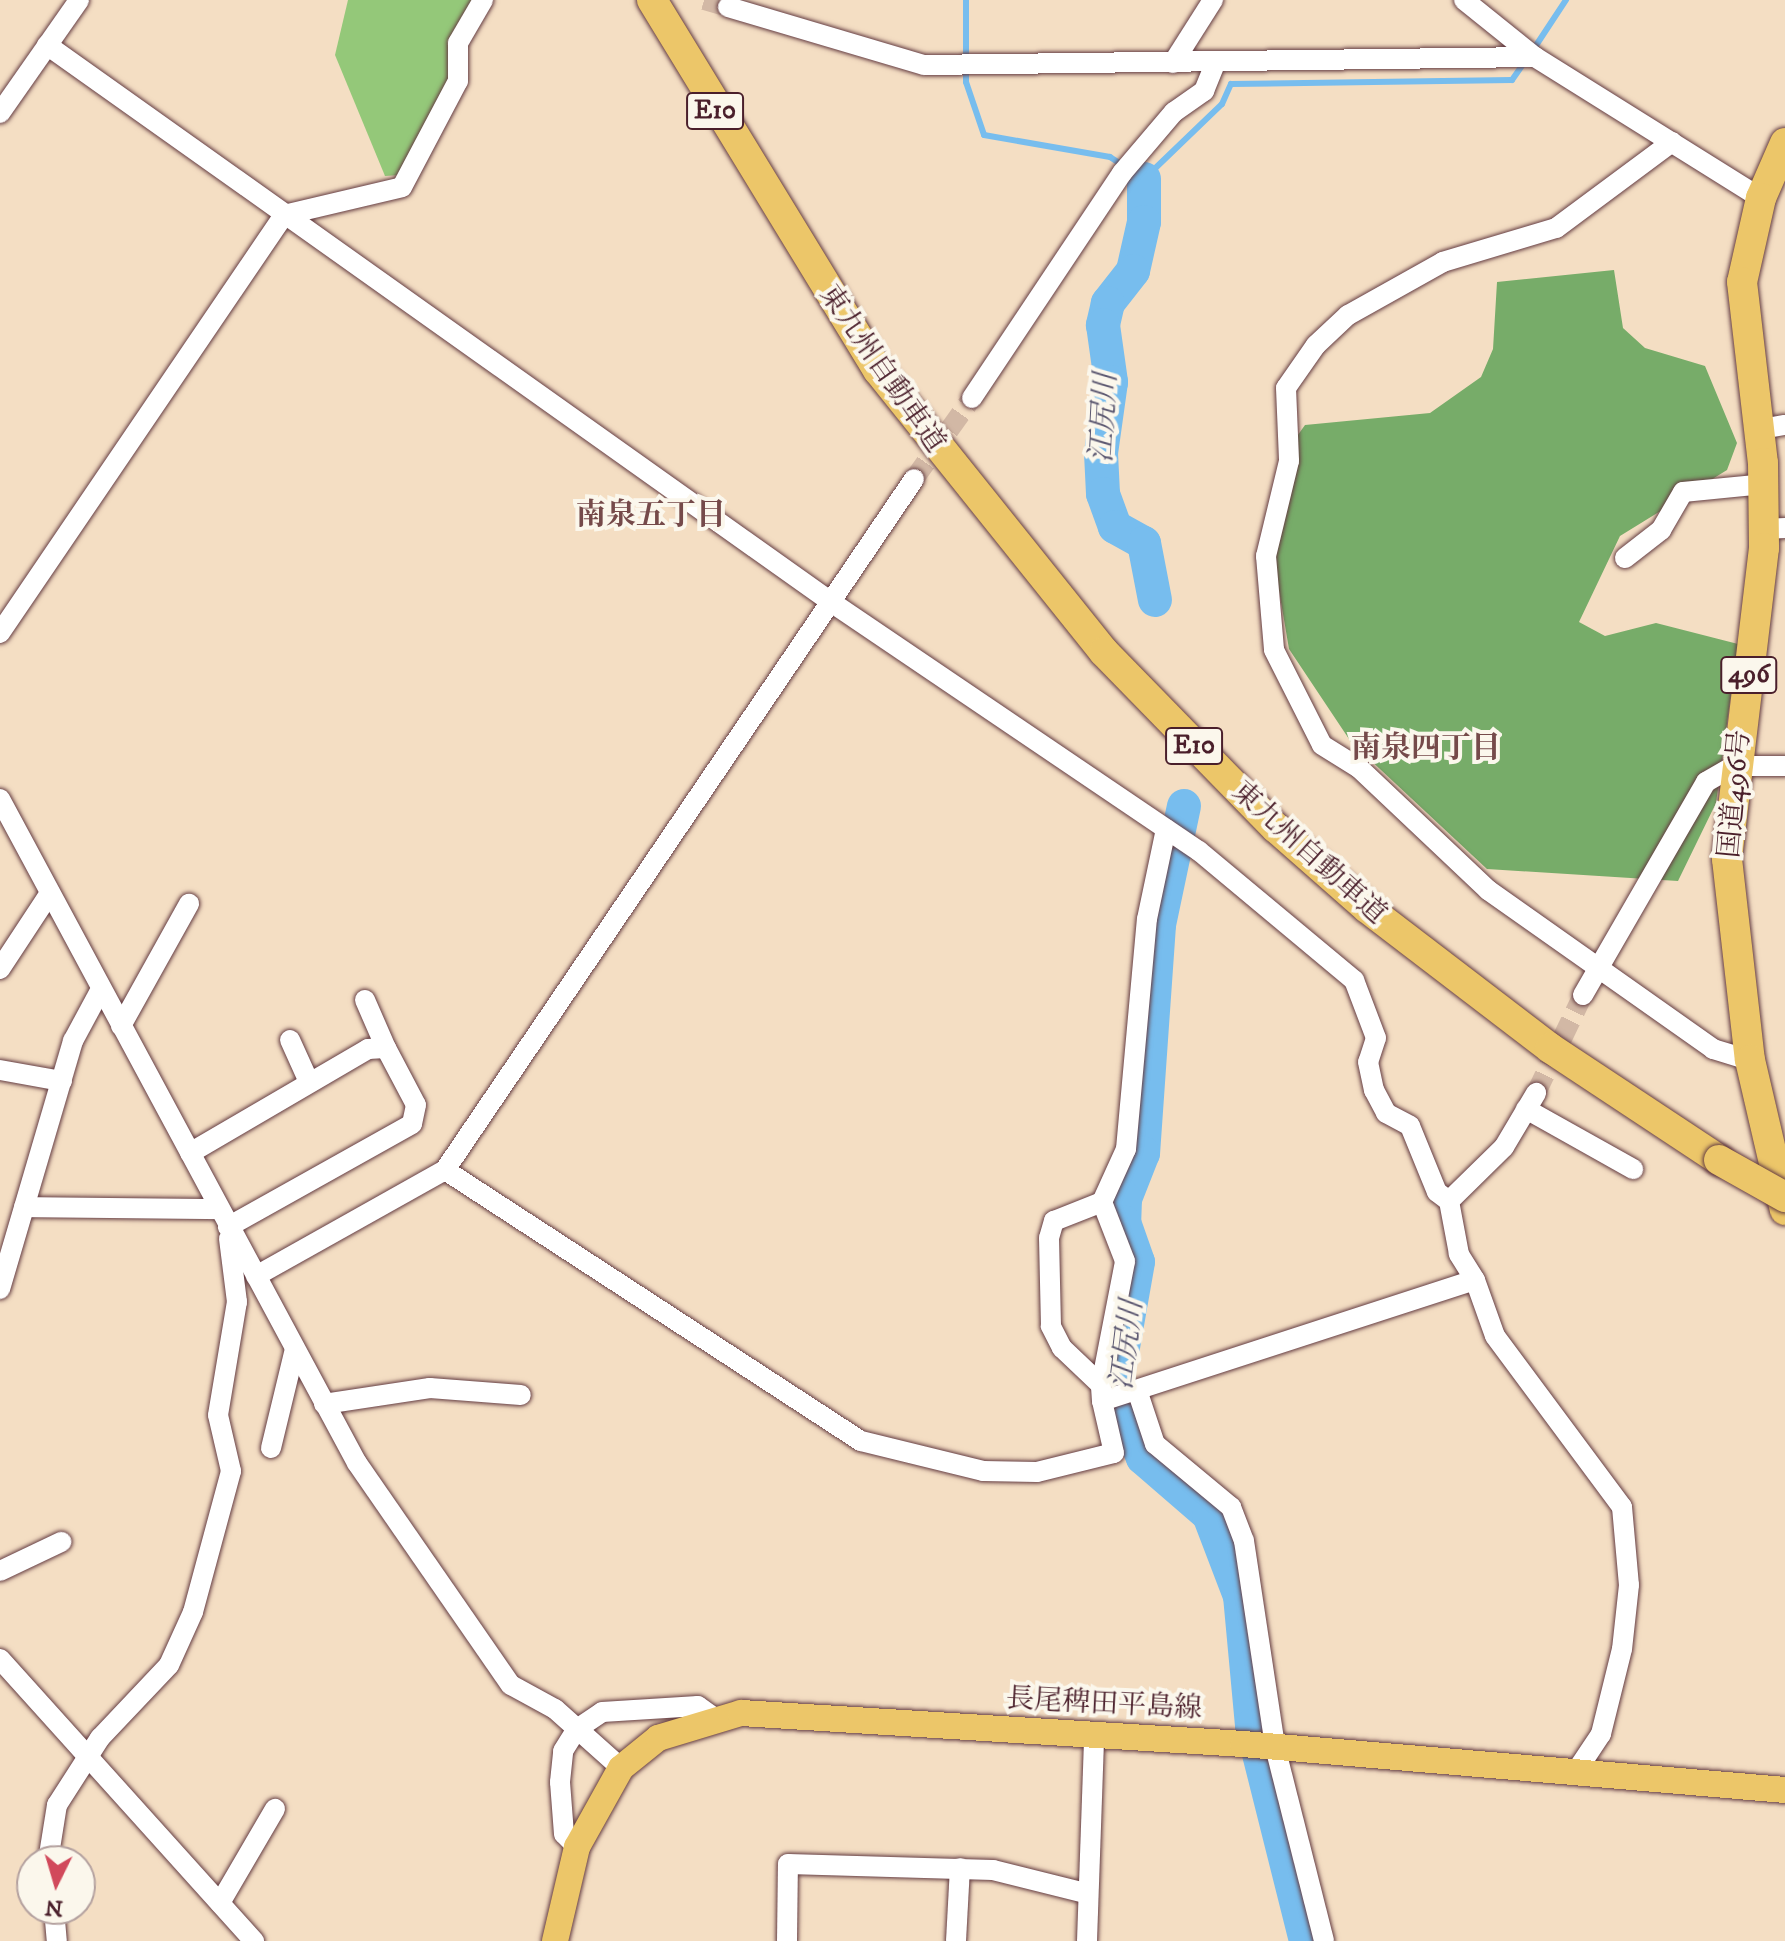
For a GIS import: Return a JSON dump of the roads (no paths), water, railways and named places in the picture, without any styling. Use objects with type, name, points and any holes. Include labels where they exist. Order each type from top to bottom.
[{"type":"highway","name":"東九州自動車道","points":[[652,0],[782,219],[949,466],[1104,652],[1276,828],[1457,981],[1719,1160],[1785,1197]]},
{"type":"highway","name":"東九州自動車道","points":[[676,0],[782,219]]},
{"type":"highway","name":"国道496号","points":[[1785,143],[1761,198],[1740,312],[1771,428],[1764,484],[1774,528],[1734,766],[1727,859],[1750,1060],[1785,1210]]},
{"type":"main road","name":"長尾稗田平島線","points":[[555,1941],[577,1847],[621,1768],[658,1738],[713,1717],[772,1713],[1243,1744],[1785,1790]]},
{"type":"street","points":[[0,113],[79,0]]},
{"type":"street","points":[[0,633],[284,215],[402,187],[458,81],[458,43],[483,0]]},
{"type":"street","points":[[1173,63],[1213,0]]},
{"type":"street","points":[[1464,0],[1535,57],[1761,198]]},
{"type":"street","points":[[728,7],[754,8],[924,65],[1535,57]]},
{"type":"street","points":[[47,45],[831,602],[1166,829],[1354,980],[1376,1038],[1368,1062],[1374,1090],[1386,1113],[1410,1126],[1437,1192],[1449,1201],[1459,1254],[1475,1280],[1495,1336],[1622,1507],[1629,1585],[1622,1649],[1601,1734],[1575,1773]]},
{"type":"street","points":[[972,398],[1122,173],[1174,112],[1204,91],[1216,62]]},
{"type":"street","points":[[1672,142],[1556,228],[1443,262],[1348,315],[1316,345],[1286,388],[1289,461],[1266,556],[1274,650],[1322,745],[1359,768],[1488,890],[1713,1049],[1750,1060]]},
{"type":"street","points":[[256,1276],[445,1170],[914,479]]},
{"type":"street","points":[[1625,558],[1661,530],[1683,492],[1764,484]]},
{"type":"street","points":[[1583,995],[1596,966],[1706,782],[1734,766],[1785,766]]},
{"type":"street","points":[[0,799],[324,1404],[495,1666],[577,1729],[621,1768]]},
{"type":"street","points":[[1101,1393],[1062,1348],[1051,1326],[1049,1238],[1054,1221],[1102,1202],[1126,1149],[1147,919],[1166,829]]},
{"type":"street","points":[[0,969],[50,893]]},
{"type":"street","points":[[121,1026],[189,904]]},
{"type":"street","points":[[0,1289],[73,1041],[101,989]]},
{"type":"street","points":[[24,1207],[223,1218],[412,1124],[416,1105],[365,1000]]},
{"type":"street","points":[[290,1040],[309,1082]]},
{"type":"street","points":[[190,1153],[368,1049],[386,1048]]},
{"type":"street","points":[[0,1070],[62,1081]]},
{"type":"street","points":[[1449,1201],[1504,1147],[1531,1101],[1633,1169]]},
{"type":"street","points":[[445,1170],[861,1441],[983,1471],[1037,1472],[1114,1453],[1101,1393],[1125,1261],[1102,1202]]},
{"type":"street","points":[[51,1845],[57,1805],[90,1755],[169,1665],[193,1612],[228,1494],[218,1415],[237,1302],[223,1218]]},
{"type":"street","points":[[1101,1393],[1137,1390],[1475,1280]]},
{"type":"street","points":[[271,1448],[295,1349]]},
{"type":"street","points":[[324,1404],[430,1388],[521,1395]]},
{"type":"street","points":[[1137,1390],[1155,1444],[1231,1507],[1260,1615],[1275,1747],[1324,1941]]},
{"type":"street","points":[[0,1571],[61,1542]]},
{"type":"street","points":[[0,1659],[90,1755],[254,1941]]},
{"type":"street","points":[[577,1847],[564,1834],[560,1782],[563,1751],[577,1729],[602,1712],[698,1706],[713,1717]]},
{"type":"street","points":[[1087,1941],[1085,1893],[1094,1736]]},
{"type":"street","points":[[220,1903],[275,1809]]},
{"type":"street","points":[[787,1941],[788,1864],[960,1868],[1085,1893]]},
{"type":"street","points":[[956,1941],[960,1868]]},
{"type":"waterway","points":[[966,0],[966,82],[984,135],[1110,157],[1144,179],[1222,104],[1231,84],[1512,80],[1524,63]]},
{"type":"waterway","points":[[1533,50],[1566,0]]},
{"type":"waterway","name":"江尻川","points":[[1144,179],[1144,222],[1133,271],[1108,303],[1103,325],[1111,382],[1101,453],[1103,494],[1115,527],[1144,543],[1155,600]]},
{"type":"waterway","name":"江尻川","points":[[1184,806],[1159,925],[1143,1153],[1125,1199],[1124,1222],[1138,1262],[1118,1375],[1123,1411],[1143,1458],[1209,1515],[1240,1596],[1252,1726],[1306,1941]]},
{"type":"tunnel","points":[[704,0],[728,7]]},
{"type":"tunnel","points":[[914,479],[972,398]]},
{"type":"tunnel","points":[[1536,1093],[1583,995]]},
{"type":"district","name":"南泉五丁目","points":[[651,516]]},
{"type":"district","name":"南泉四丁目","points":[[1426,749]]}]
